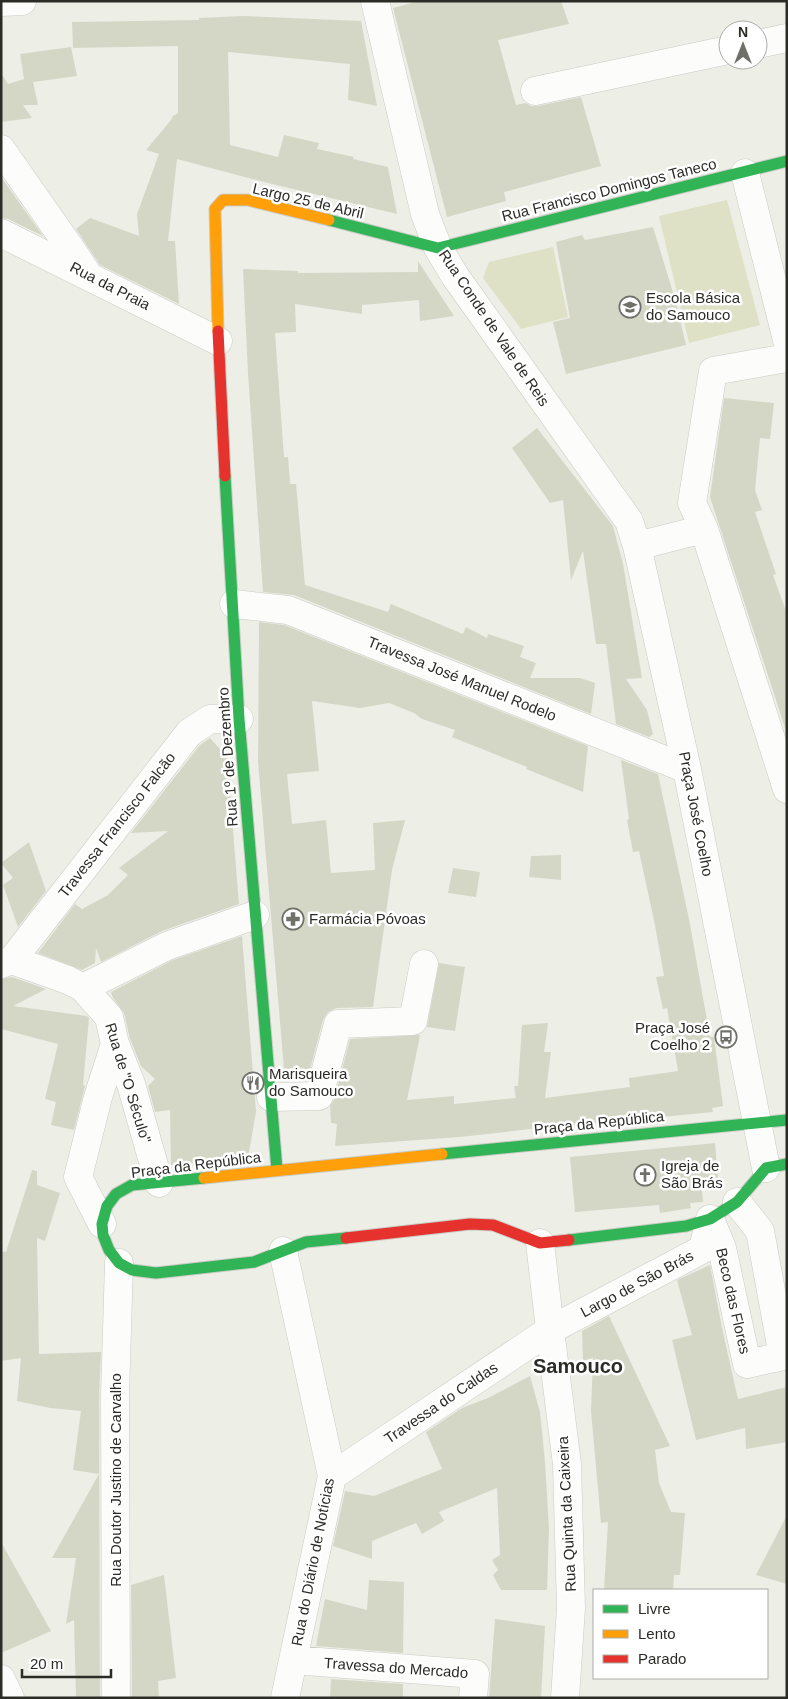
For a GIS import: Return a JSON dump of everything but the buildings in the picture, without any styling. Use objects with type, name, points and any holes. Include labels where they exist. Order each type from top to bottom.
[{"type":"street","points":[[1,2],[22,1]]},
{"type":"street","name":"Rua Conde de Vale de Reis","points":[[375,1],[425,214],[438,248],[455,276],[629,520],[637,546]]},
{"type":"street","points":[[768,42],[787,38]]},
{"type":"street","points":[[535,91],[718,52]]},
{"type":"street","points":[[1,149],[88,275]]},
{"type":"street","name":"Rua Francisco Domingos Taneco","points":[[438,248],[787,161]]},
{"type":"street","points":[[744,172],[787,340]]},
{"type":"street","name":"Largo 25 de Abril","points":[[218,341],[215,209],[223,200],[248,200],[438,248]]},
{"type":"street","name":"Rua da Praia","points":[[1,232],[218,341]]},
{"type":"street","name":"Rua 1º de Dezembro","points":[[218,341],[239,718],[277,1170]]},
{"type":"street","points":[[787,358],[713,370],[692,503],[704,529],[787,789]]},
{"type":"street","points":[[637,546],[704,529]]},
{"type":"street","name":"Praça José Coelho","points":[[637,546],[687,768],[758,1122],[777,1166]]},
{"type":"street","name":"Travessa José Manuel Rodelo","points":[[234,604],[288,610],[687,768]]},
{"type":"street","name":"Travessa Francisco Falcão","points":[[7,962],[189,733],[210,718],[239,718]]},
{"type":"street","points":[[83,988],[167,946],[255,915]]},
{"type":"street","name":"Rua de \"O Século\"","points":[[7,962],[68,980],[83,988],[110,1017],[115,1044],[131,1084],[159,1183]]},
{"type":"street","points":[[272,1097],[320,1096],[338,1024],[413,1021],[424,964]]},
{"type":"street","points":[[115,1044],[98,1097],[78,1177],[102,1224],[103,1235],[109,1250],[119,1263],[132,1270],[156,1273],[254,1262],[306,1242],[470,1224],[493,1225],[540,1242],[550,1330]]},
{"type":"street","points":[[758,1122],[787,1120]]},
{"type":"street","name":"Praça da República","points":[[102,1224],[107,1206],[116,1194],[132,1185],[758,1122]]},
{"type":"street","points":[[710,1220],[737,1202],[777,1166]]},
{"type":"street","name":"Beco das Flores","points":[[710,1220],[722,1248],[747,1364],[783,1356],[760,1231],[737,1202]]},
{"type":"street","name":"Largo de São Brás","points":[[540,1242],[686,1226],[710,1220],[703,1249],[550,1330]]},
{"type":"street","name":"Rua do Diário de Notícias","points":[[283,1251],[332,1476],[285,1698]]},
{"type":"street","name":"Rua Doutor Justino de Carvalho","points":[[116,1698],[115,1396],[119,1263]]},
{"type":"street","name":"Travessa do Caldas","points":[[332,1476],[550,1330]]},
{"type":"street","name":"Rua Quinta da Caixeira","points":[[550,1330],[567,1464],[571,1608],[565,1698]]},
{"type":"street","name":"Travessa do Mercado","points":[[293,1660],[475,1674],[473,1698]]},
{"type":"street","points":[[1,1679],[10,1698]]},
{"type":"green space","points":[[727,200],[760,325],[689,343],[659,216]]},
{"type":"green space","points":[[553,247],[568,317],[521,329],[483,278],[489,262]]},
{"type":"traffic: fast","points":[[329,220],[438,248],[787,161]]},
{"type":"traffic: fast","points":[[225,476],[239,719],[277,1170]]},
{"type":"traffic: fast","points":[[442,1154],[787,1120]]},
{"type":"traffic: fast","points":[[569,1240],[686,1226],[710,1219],[737,1202],[766,1168],[787,1164]]},
{"type":"traffic: fast","points":[[204,1178],[132,1185],[116,1194],[107,1206],[102,1224],[103,1235],[109,1250],[119,1263],[132,1270],[156,1273],[254,1262],[306,1242],[346,1238]]},
{"type":"traffic: slow","points":[[218,331],[215,209],[223,200],[248,200],[329,220]]},
{"type":"traffic: slow","points":[[204,1178],[442,1154]]},
{"type":"traffic: jam","points":[[218,331],[225,476]]},
{"type":"traffic: jam","points":[[346,1238],[470,1224],[493,1225],[540,1243],[569,1240]]},
{"type":"place","name":"Escola Básica do Samouco","points":[[630,307]]},
{"type":"place","name":"Farmácia Póvoas","points":[[293,919]]},
{"type":"place","name":"Praça José Coelho 2","points":[[726,1037]]},
{"type":"place","name":"Marisqueira do Samouco","points":[[253,1083]]},
{"type":"place","name":"Igreja de São Brás","points":[[645,1175]]},
{"type":"district","name":"Samouco","points":[[578,1366]]}]
